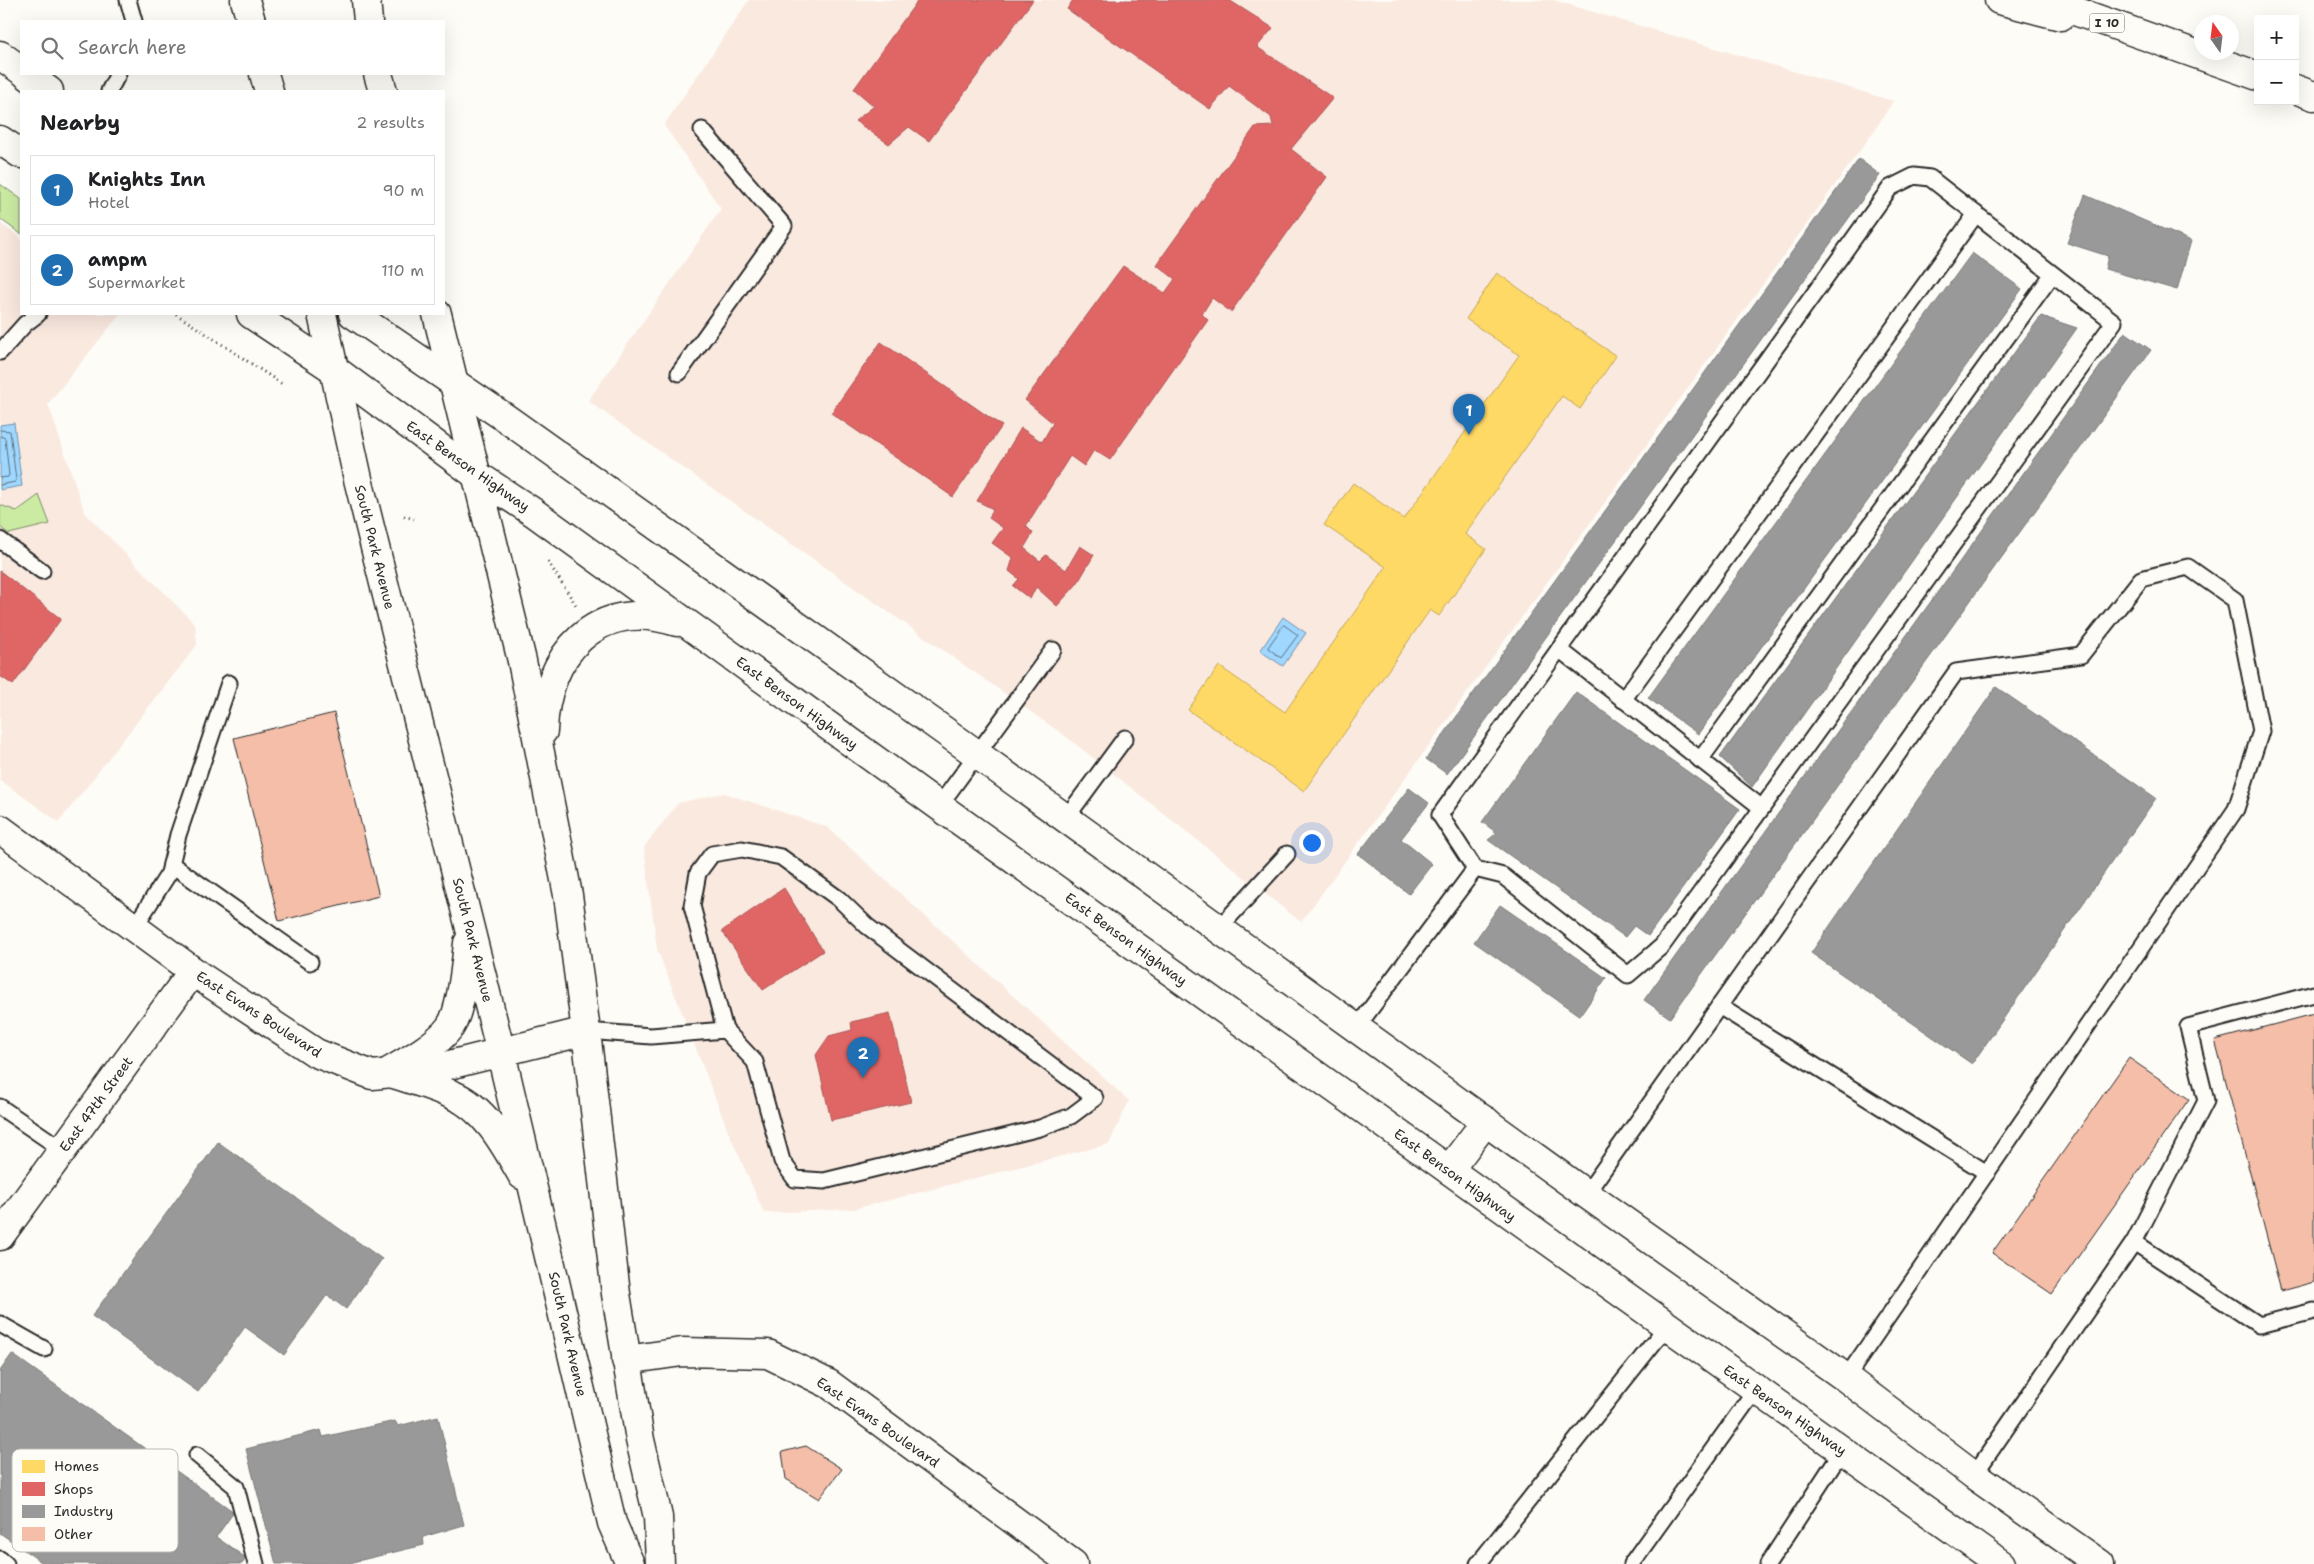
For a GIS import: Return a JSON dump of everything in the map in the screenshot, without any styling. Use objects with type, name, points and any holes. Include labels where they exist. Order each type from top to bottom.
[{"type":"main road","points":[[245,0],[251,20]]},
{"type":"main road","points":[[364,0],[367,20]]},
{"type":"main road","points":[[1999,0],[2171,45]]},
{"type":"main road","name":"I 10","points":[[2044,0],[2254,75]]},
{"type":"main road","points":[[0,55],[20,69]]},
{"type":"main road","points":[[27,75],[48,90]]},
{"type":"main road","points":[[264,75],[269,90]]},
{"type":"main road","points":[[378,75],[383,90]]},
{"type":"main road","points":[[2299,90],[2314,96]]},
{"type":"main road","points":[[0,140],[20,153]]},
{"type":"main road","name":"East Benson Highway","points":[[252,315],[335,370],[475,474],[533,512],[939,806],[2001,1564]]},
{"type":"main road","name":"South Park Avenue","points":[[322,315],[358,479],[537,1201],[612,1524],[630,1564]]},
{"type":"main road","points":[[354,315],[453,382],[978,755],[1586,1194],[1846,1378],[1974,1475],[2100,1564]]},
{"type":"main road","points":[[437,315],[522,660],[568,895],[586,1031],[608,1238],[640,1440],[658,1517],[660,1564]]},
{"type":"main road","points":[[543,768],[543,728],[551,682],[558,664],[586,634],[600,625],[619,618],[638,615],[658,616],[680,623],[704,637]]},
{"type":"main road","name":"East Evans Boulevard","points":[[0,829],[193,971],[316,1053],[372,1075],[433,1069],[586,1031]]},
{"type":"main road","points":[[389,1073],[422,1052],[450,1027],[462,991],[470,930]]},
{"type":"main road","name":"East 47th Street","points":[[0,1236],[193,971]]},
{"type":"main road","points":[[389,1073],[454,1095],[478,1111],[506,1146],[537,1201]]},
{"type":"main road","points":[[1448,1170],[1486,1121]]},
{"type":"main road","name":"East Evans Boulevard","points":[[626,1360],[682,1352],[768,1354],[829,1384],[1073,1564]]},
{"type":"lane","points":[[128,0],[134,20]]},
{"type":"lane","points":[[110,90],[117,75]]},
{"type":"lane","points":[[679,373],[784,226],[702,130]]},
{"type":"lane","points":[[1914,176],[1930,178],[2052,274],[2114,322],[1662,946],[1628,975],[1503,876],[1475,869],[1440,815],[1890,188],[1914,176]]},
{"type":"lane","points":[[1623,700],[1976,214]]},
{"type":"lane","points":[[1700,760],[2052,274]]},
{"type":"lane","points":[[0,352],[25,324],[37,315]]},
{"type":"lane","points":[[0,540],[42,570]]},
{"type":"lane","points":[[1586,1194],[1956,672],[2081,656],[2141,579],[2188,567],[2235,600],[2261,731],[2236,810],[1846,1378]]},
{"type":"lane","points":[[1559,649],[1762,808]]},
{"type":"lane","points":[[939,806],[1053,650]]},
{"type":"lane","points":[[134,928],[169,873],[178,835],[229,683]]},
{"type":"lane","points":[[1066,818],[1125,738]]},
{"type":"lane","points":[[742,849],[781,858],[840,899],[867,926],[1094,1098],[1071,1116],[1040,1128],[824,1181],[795,1179],[782,1161],[756,1062],[725,1030],[692,906],[698,873],[712,854],[742,849]]},
{"type":"lane","points":[[1219,928],[1287,854]]},
{"type":"lane","points":[[171,864],[310,962]]},
{"type":"lane","points":[[1357,1027],[1475,869]]},
{"type":"lane","points":[[1974,1475],[2134,1242],[2206,1102],[2188,1027],[2314,994]]},
{"type":"lane","points":[[1719,1006],[1987,1173]]},
{"type":"lane","points":[[586,1031],[651,1036],[725,1030]]},
{"type":"lane","points":[[0,1107],[63,1150]]},
{"type":"lane","points":[[2134,1242],[2259,1324],[2314,1311]]},
{"type":"lane","points":[[0,1324],[44,1349]]},
{"type":"lane","points":[[1478,1564],[1666,1326]]},
{"type":"lane","points":[[1631,1564],[1756,1389]]},
{"type":"lane","points":[[1768,1564],[1842,1451]]},
{"type":"lane","points":[[197,1455],[236,1487],[256,1564]]},
{"type":"lane","points":[[0,1559],[6,1564]]},
{"type":"path","points":[[178,315],[282,384]]},
{"type":"path","points":[[404,516],[414,519]]},
{"type":"path","points":[[546,559],[580,610]]},
{"type":"shaded area","points":[[749,0],[1553,0],[1893,101],[1874,131],[1301,922],[1068,738],[588,401],[721,209],[664,125]]},
{"type":"shaded area","points":[[0,223],[20,237],[20,315],[119,315],[48,404],[85,513],[195,624],[197,645],[59,822],[0,780]]},
{"type":"shaded area","points":[[724,793],[827,827],[1129,1101],[1109,1144],[854,1209],[764,1213],[729,1133],[657,949],[644,847],[678,803]]},
{"type":"green space","points":[[0,184],[20,198],[20,233],[0,219]]},
{"type":"green space","points":[[39,495],[50,524],[9,534],[0,527],[0,505],[17,511]]},
{"type":"water","points":[[14,423],[22,486],[0,490],[0,425]]},
{"type":"water","points":[[1283,617],[1306,633],[1283,666],[1260,651]]},
{"type":"building: Homes","points":[[1497,273],[1616,356],[1580,409],[1562,396],[1465,534],[1486,549],[1439,616],[1430,610],[1304,791],[1188,710],[1219,666],[1285,712],[1386,567],[1324,525],[1353,483],[1404,519],[1519,355],[1466,319]]},
{"type":"building: Shops","points":[[918,0],[1033,0],[929,141],[909,127],[889,144],[855,121],[874,106],[854,89]]},
{"type":"building: Shops","points":[[1073,0],[1229,0],[1273,28],[1257,47],[1333,98],[1291,149],[1327,177],[1231,312],[1212,298],[1202,314],[1208,320],[1110,460],[1094,450],[1084,466],[1070,456],[1026,526],[1033,533],[1024,548],[1040,561],[1046,555],[1066,570],[1080,546],[1094,555],[1077,584],[1057,606],[1036,587],[1030,599],[1013,586],[1019,579],[1009,571],[1013,558],[992,543],[1003,528],[989,518],[993,509],[977,501],[1021,428],[1042,442],[1053,423],[1025,400],[1123,266],[1165,293],[1175,279],[1157,265],[1164,254],[1255,127],[1273,126],[1271,117],[1229,86],[1210,109],[1067,9]]},
{"type":"building: Shops","points":[[881,342],[1002,426],[953,497],[831,413]]},
{"type":"building: Shops","points":[[0,571],[61,619],[13,685],[0,676]]},
{"type":"building: Shops","points":[[784,888],[823,951],[763,990],[722,931]]},
{"type":"building: Shops","points":[[890,1013],[911,1102],[831,1120],[816,1055],[829,1036],[852,1030],[851,1022]]},
{"type":"building: Industry","points":[[1859,159],[1880,175],[1447,774],[1426,759]]},
{"type":"building: Industry","points":[[2085,195],[2191,241],[2177,290],[2105,269],[2108,256],[2067,243]]},
{"type":"building: Industry","points":[[1972,253],[2022,289],[1698,734],[1648,698]]},
{"type":"building: Industry","points":[[2041,316],[2077,328],[1752,787],[1720,757]]},
{"type":"building: Industry","points":[[2125,332],[2151,350],[1670,1018],[1644,1000]]},
{"type":"building: Industry","points":[[1996,687],[2156,798],[1972,1064],[1811,953]]},
{"type":"building: Industry","points":[[1576,692],[1740,809],[1648,936],[1634,926],[1625,937],[1488,840],[1497,833],[1482,822]]},
{"type":"building: Industry","points":[[1409,788],[1429,803],[1401,839],[1432,864],[1409,894],[1358,854]]},
{"type":"building: Industry","points":[[1500,905],[1606,978],[1580,1016],[1474,942]]},
{"type":"building: Industry","points":[[218,1142],[382,1259],[346,1309],[327,1295],[284,1355],[245,1327],[198,1392],[92,1316]]},
{"type":"building: Industry","points":[[12,1354],[145,1449],[12,1449],[12,1541],[0,1533],[0,1371]]},
{"type":"building: Industry","points":[[438,1416],[464,1525],[423,1537],[424,1545],[353,1562],[353,1564],[276,1564],[246,1449],[321,1430],[323,1437],[395,1421],[398,1426]]},
{"type":"building: Industry","points":[[178,1472],[234,1512],[216,1537],[246,1558],[242,1564],[44,1564],[27,1552],[178,1552]]},
{"type":"building: Other","points":[[334,713],[379,896],[279,921],[234,738]]},
{"type":"building: Other","points":[[2314,1014],[2314,1282],[2281,1291],[2215,1040]]},
{"type":"building: Other","points":[[2129,1058],[2189,1099],[2052,1294],[1992,1253]]},
{"type":"building: Other","points":[[806,1446],[842,1469],[819,1499],[786,1479],[782,1452]]},
{"type":"place","name":"Knights Inn","points":[[1469,435]]},
{"type":"place","name":"ampm","points":[[863,1078]]}]
